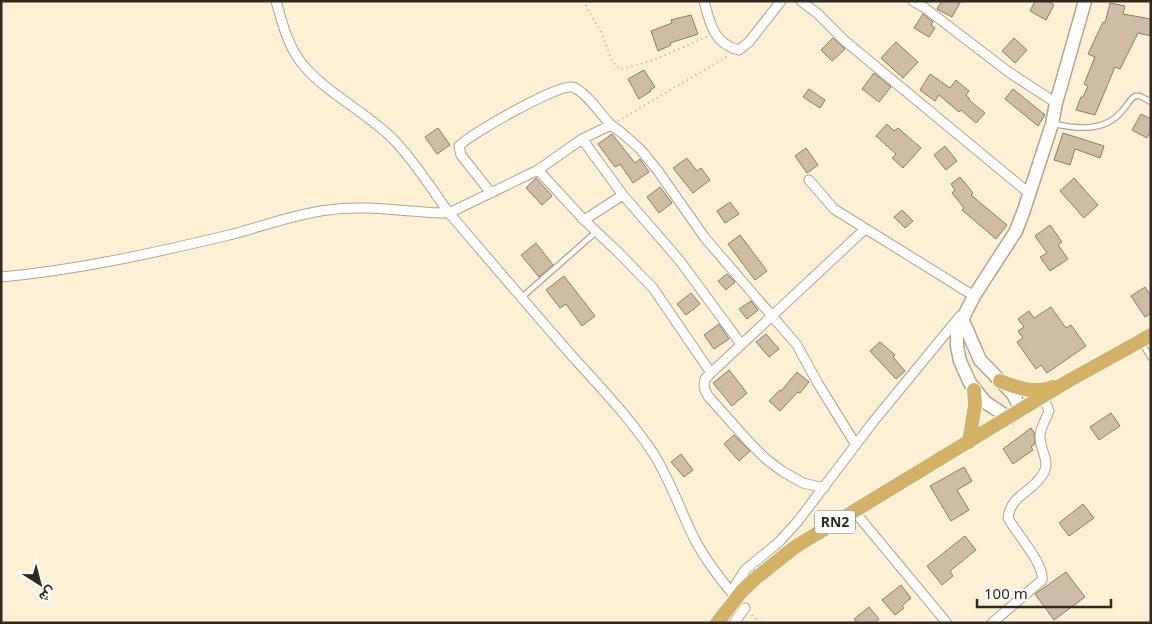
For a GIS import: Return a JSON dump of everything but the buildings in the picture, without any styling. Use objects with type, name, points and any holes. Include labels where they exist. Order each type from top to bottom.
[{"type":"main road","points":[[962,321],[984,366],[1013,394],[1015,414],[984,402],[974,390],[963,368],[957,346],[957,330],[972,300],[1016,231],[1052,124],[1056,103],[1085,1]]},
{"type":"main road","name":"RN2","points":[[718,623],[756,578],[795,547],[1063,384],[1145,338]]},
{"type":"main road","points":[[1000,381],[1028,390],[1049,389],[1063,384]]},
{"type":"main road","points":[[969,442],[976,405],[974,390]]},
{"type":"street","points":[[276,1],[285,34],[300,61],[318,80],[394,140],[417,167],[449,213],[521,298],[620,409],[654,454],[710,566],[737,600]]},
{"type":"street","points":[[704,1],[714,33],[728,47],[739,50],[749,42],[781,1]]},
{"type":"street","points":[[801,1],[818,14],[844,41],[1030,194]]},
{"type":"street","points":[[913,1],[926,5],[1010,73],[1056,103]]},
{"type":"street","points":[[491,193],[461,155],[459,146],[517,109],[564,87],[572,87],[588,98],[610,125],[640,149],[706,238],[797,345],[817,382],[856,444]]},
{"type":"street","points":[[1,278],[136,257],[328,210],[382,209],[449,213],[538,170],[582,139],[610,125]]},
{"type":"street","points":[[582,139],[623,195],[680,261],[741,344]]},
{"type":"street","points":[[538,170],[584,220],[653,288],[710,373]]},
{"type":"street","points":[[734,623],[737,600],[745,570],[779,542],[798,521],[856,444],[972,300],[900,249],[834,209],[808,180]]},
{"type":"street","points":[[584,220],[623,195]]},
{"type":"street","points":[[824,488],[803,483],[766,459],[708,396],[704,385],[705,379],[710,373],[865,229]]},
{"type":"street","points":[[992,623],[1042,580],[1043,576],[1036,561],[1008,518],[1009,508],[1015,500],[1031,488],[1044,474],[1046,465],[1040,436],[1049,411],[1043,396]]},
{"type":"street","points":[[854,511],[947,623]]},
{"type":"lane","points":[[1052,124],[1088,129],[1108,123],[1135,96],[1140,96],[1151,102]]},
{"type":"lane","points":[[521,298],[596,232]]},
{"type":"lane","points":[[1145,338],[1151,358]]},
{"type":"path","points":[[582,1],[601,32],[612,60],[621,69],[654,60],[714,33]]},
{"type":"path","points":[[610,125],[739,50]]}]
